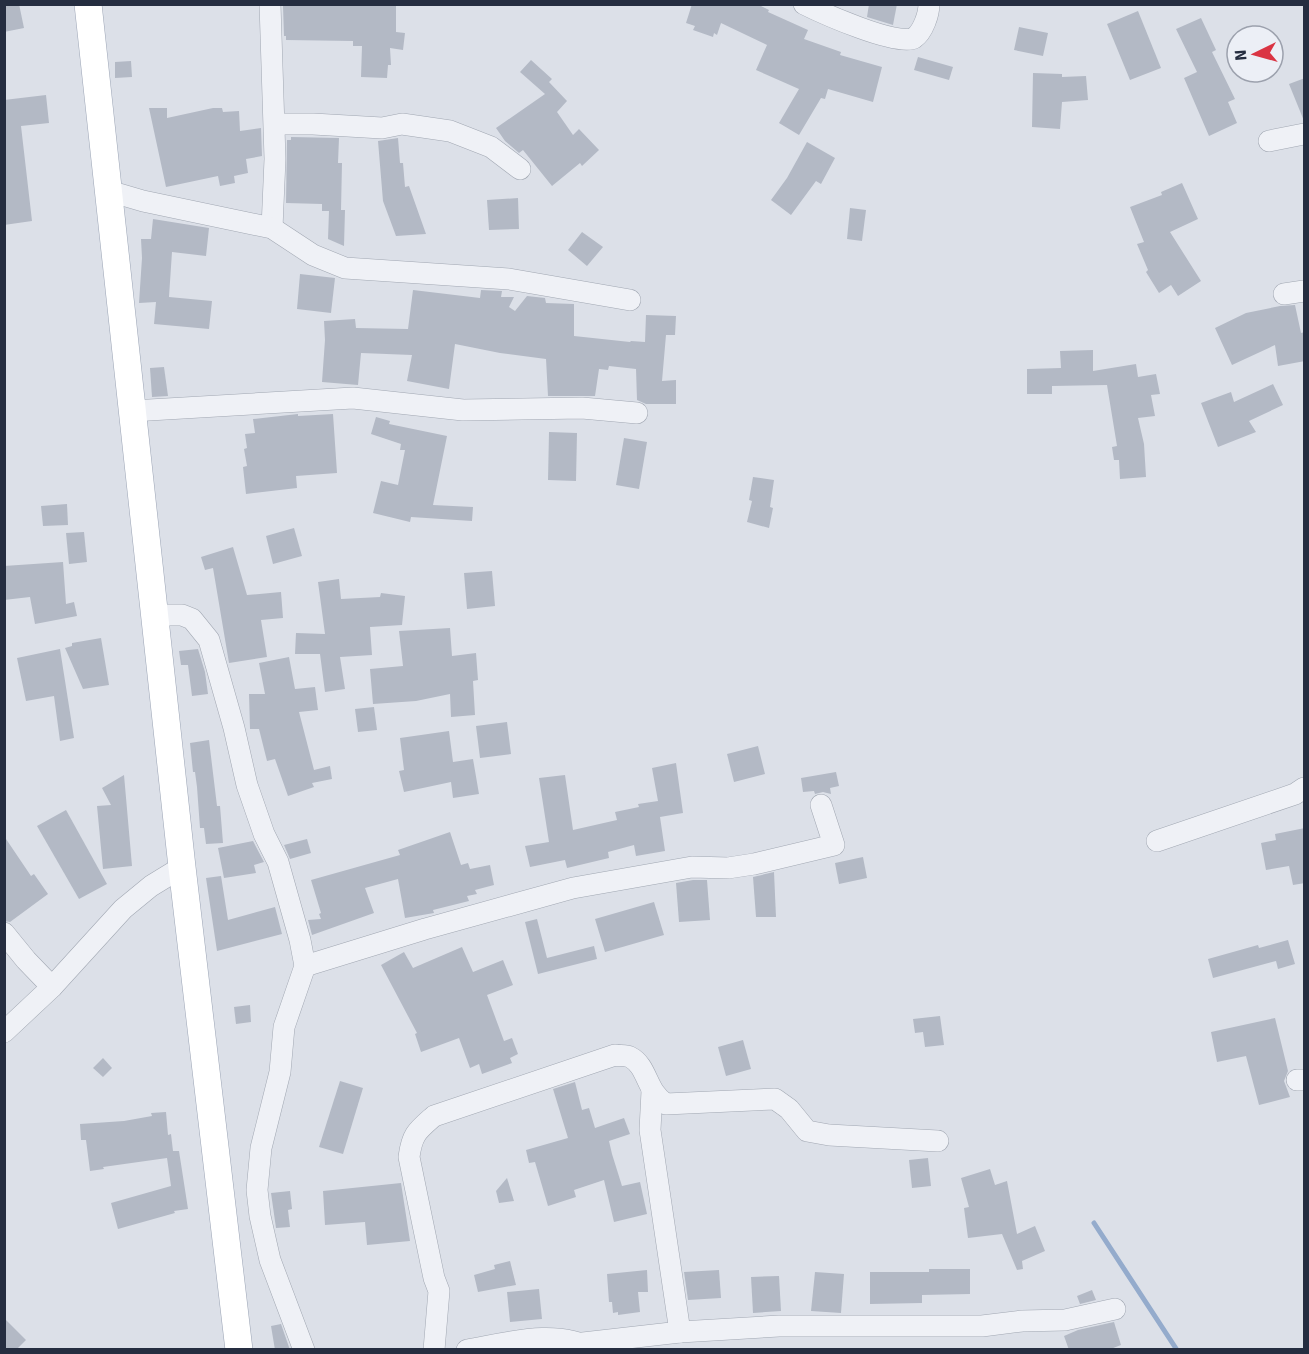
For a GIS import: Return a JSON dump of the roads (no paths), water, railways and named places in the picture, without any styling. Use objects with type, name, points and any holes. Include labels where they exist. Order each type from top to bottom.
[{"type":"main road","points":[[88,4],[182,867],[239,1350]]},
{"type":"street","points":[[270,4],[275,124],[272,228]]},
{"type":"street","points":[[804,4],[843,22],[892,37],[909,39],[917,35],[926,19],[929,4]]},
{"type":"street","points":[[275,124],[313,123],[382,128],[402,124],[450,131],[491,147],[520,169]]},
{"type":"street","points":[[1269,141],[1305,134]]},
{"type":"street","points":[[109,191],[143,201],[272,228],[314,255],[345,267],[509,279],[630,300]]},
{"type":"street","points":[[132,411],[352,398],[463,410],[582,408],[637,413]]},
{"type":"street","points":[[156,615],[182,615],[192,619],[209,640],[231,718],[246,784],[264,834],[278,862],[300,940],[305,966],[284,1027],[280,1072],[261,1148],[257,1190],[270,1260],[304,1350]]},
{"type":"street","points":[[1157,841],[1305,789]]},
{"type":"street","points":[[305,966],[425,929],[573,888],[692,867],[754,864],[834,845],[821,806]]},
{"type":"street","points":[[4,1032],[52,987],[123,909],[151,886],[182,867]]},
{"type":"street","points":[[4,933],[52,987]]},
{"type":"street","points":[[434,1350],[439,1291],[434,1278],[409,1157],[416,1131],[434,1116],[615,1055],[630,1057],[641,1067],[656,1098],[666,1104],[775,1099],[789,1109],[807,1131],[828,1135],[938,1141]]},
{"type":"street","points":[[652,1091],[650,1130],[680,1332]]},
{"type":"street","points":[[467,1350],[533,1339],[562,1339],[589,1346],[680,1332],[779,1326],[982,1326],[1022,1321],[1065,1320],[1115,1309]]},
{"type":"waterway","points":[[1094,1223],[1177,1350]]}]
